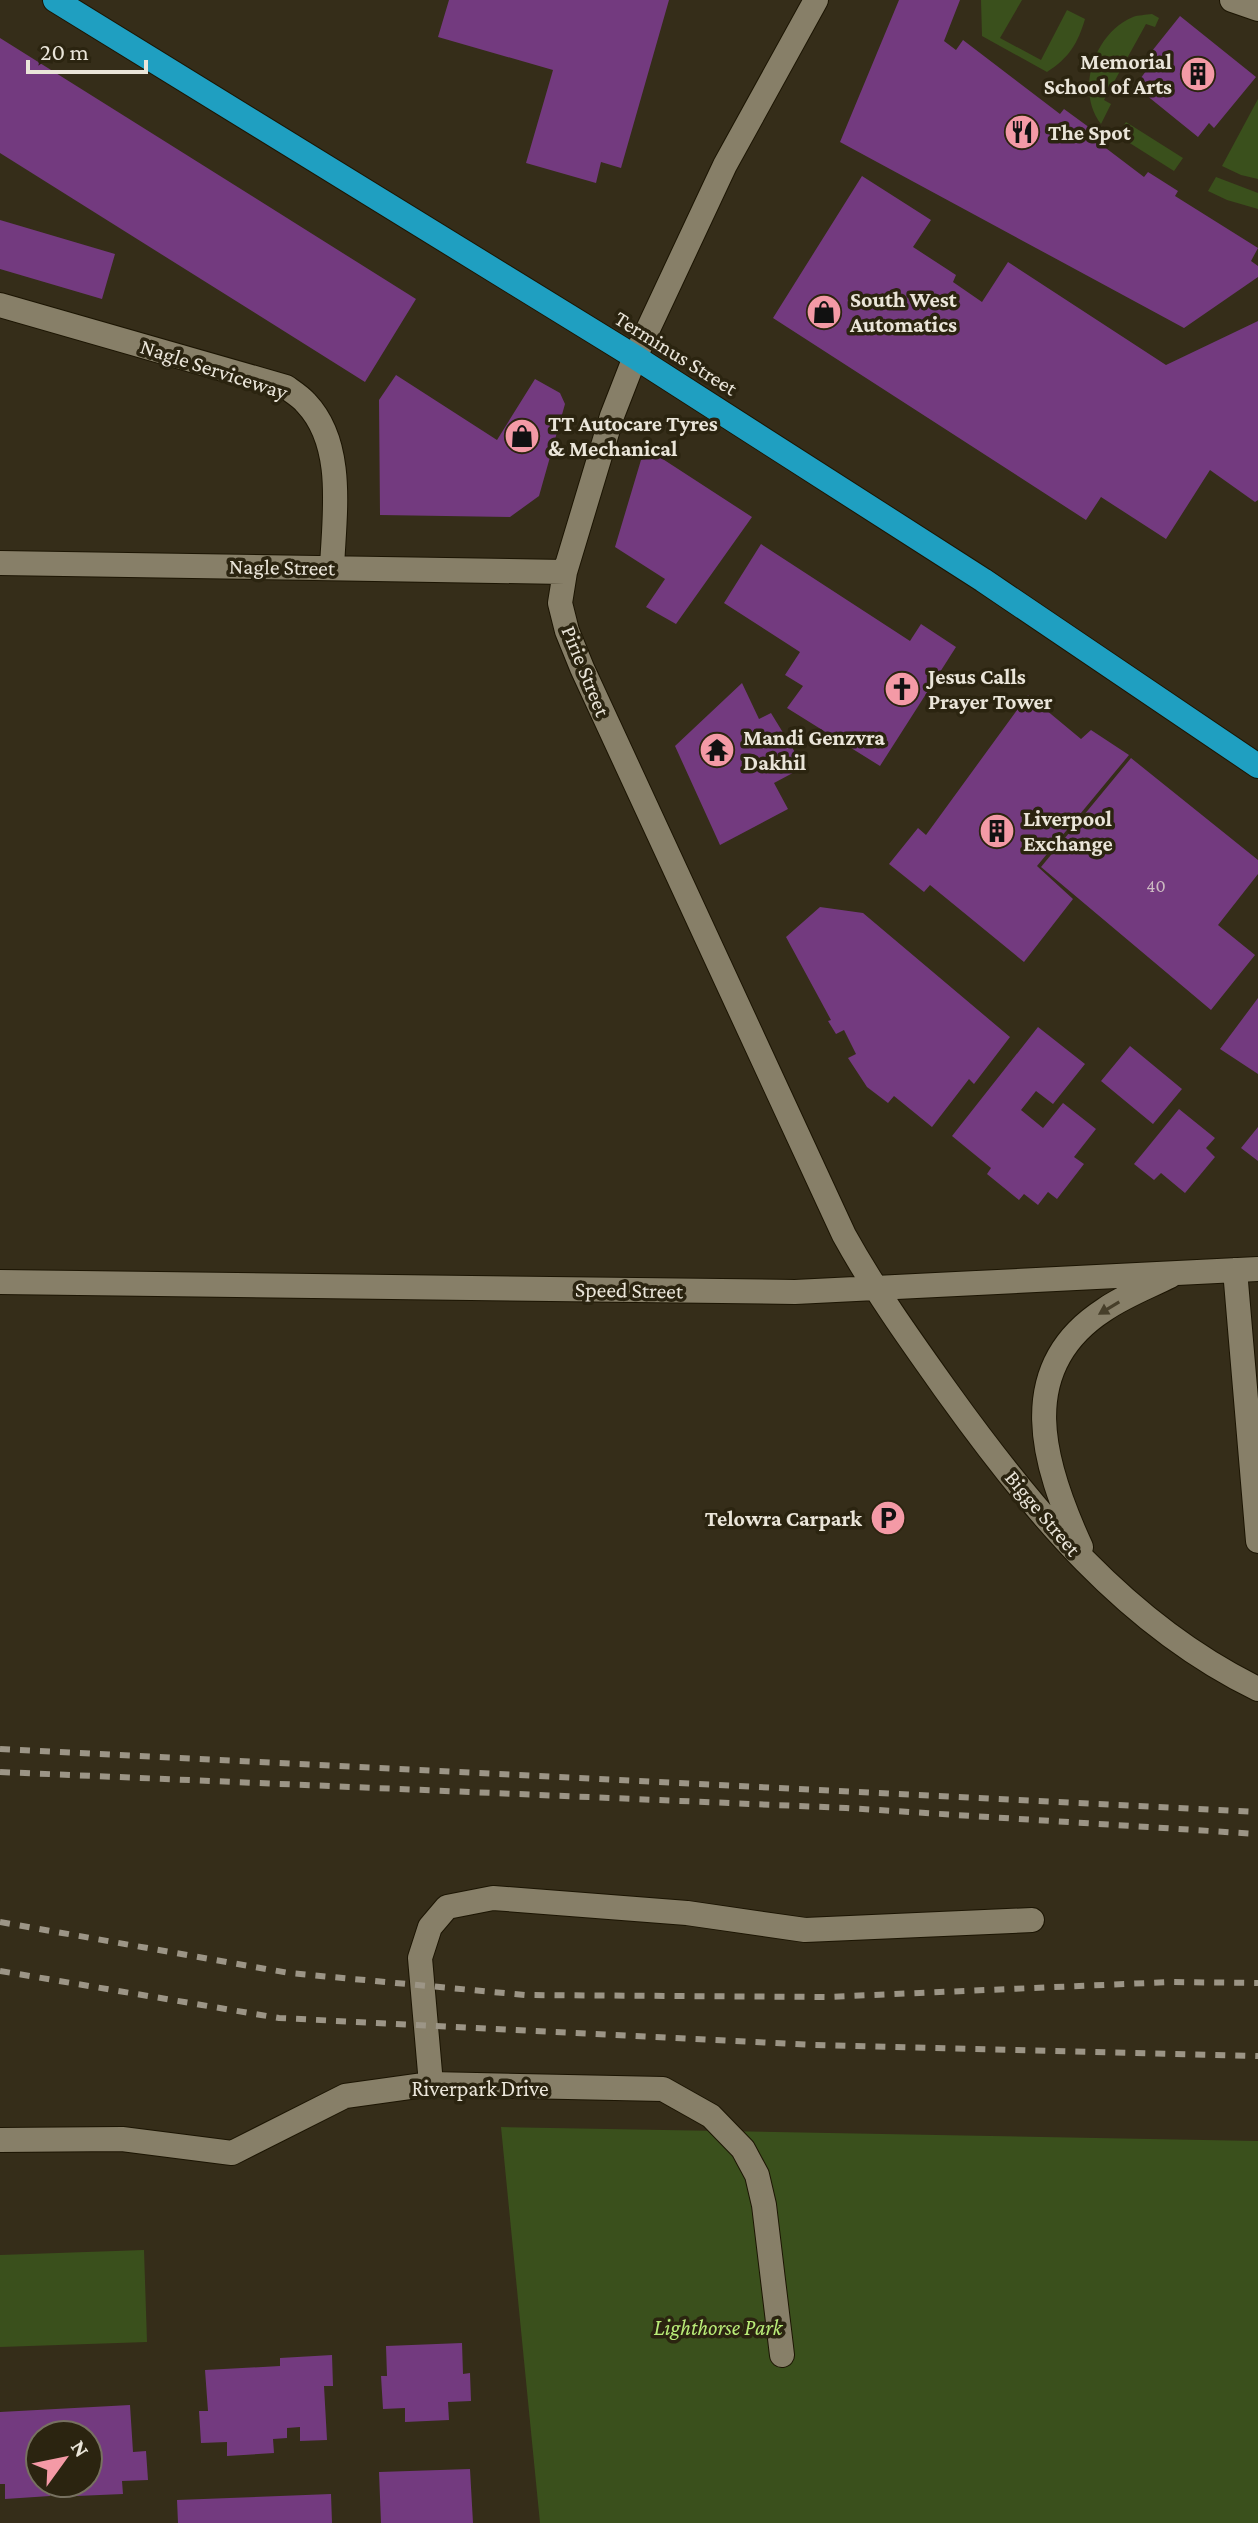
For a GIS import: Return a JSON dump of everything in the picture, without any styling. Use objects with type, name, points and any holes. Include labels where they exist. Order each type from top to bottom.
[{"type":"highway","name":"Terminus Street","points":[[55,0],[635,357],[983,580],[1258,766]]},
{"type":"street","name":"Pirie Street","points":[[816,0],[725,165],[635,357],[607,429],[565,572],[560,603],[582,668],[840,1227],[874,1289]]},
{"type":"street","points":[[1232,0],[1258,9]]},
{"type":"street","name":"Nagle Serviceway","points":[[0,305],[286,387],[306,402],[320,422],[333,470],[332,568]]},
{"type":"street","name":"Nagle Street","points":[[0,563],[565,572]]},
{"type":"street","points":[[1247,1269],[1258,1541]]},
{"type":"street","name":"Speed Street","points":[[0,1282],[795,1292],[1247,1269]]},
{"type":"street","points":[[1092,1571],[1063,1507],[1046,1455],[1043,1418],[1046,1383],[1059,1355],[1080,1330],[1104,1310],[1178,1272]]},
{"type":"street","name":"Bigge Street","points":[[874,1289],[975,1430],[1032,1503],[1092,1571],[1162,1631],[1258,1689]]},
{"type":"street","points":[[431,2084],[420,1958],[430,1927],[447,1907],[493,1898],[687,1913],[805,1930],[1032,1920]]},
{"type":"street","name":"Riverpark Drive","points":[[0,2140],[122,2139],[232,2153],[345,2096],[431,2084],[663,2089],[711,2116],[743,2149],[757,2175],[764,2205],[782,2355]]},
{"type":"green space","points":[[981,0],[1022,0],[1000,38],[1041,60],[1067,10],[1085,19],[1072,49],[1047,72],[982,36]]},
{"type":"green space","points":[[1152,14],[1159,18],[1155,27],[1146,24],[1104,100],[1111,104],[1101,124],[1093,111],[1089,80],[1099,49],[1119,25],[1133,17]]},
{"type":"green space","points":[[1258,99],[1258,179],[1222,166]]},
{"type":"green space","points":[[1126,122],[1183,158],[1174,171],[1117,135]]},
{"type":"green space","points":[[1216,177],[1258,193],[1258,209],[1208,191]]},
{"type":"green space","name":"Lighthorse Park","points":[[501,2127],[1258,2141],[1258,2523],[540,2523]]},
{"type":"green space","points":[[144,2250],[147,2342],[0,2347],[0,2255]]},
{"type":"building","points":[[449,0],[669,0],[621,168],[601,162],[596,183],[526,163],[553,70],[438,37]]},
{"type":"building","points":[[899,0],[960,0],[944,41],[956,50],[963,40],[1060,114],[1064,109],[1090,128],[1086,133],[1144,177],[1148,172],[1178,191],[1175,196],[1258,248],[1251,261],[1258,266],[1258,277],[1184,328],[840,142]]},
{"type":"building","name":"Memorial School of Arts","points":[[1180,16],[1256,77],[1214,128],[1209,123],[1198,137],[1135,86],[1146,71],[1140,66]]},
{"type":"building","points":[[0,38],[416,299],[365,382],[0,153]]},
{"type":"building","points":[[862,176],[931,220],[913,247],[956,275],[953,282],[982,302],[1008,262],[1166,365],[1258,321],[1258,500],[1255,502],[1210,470],[1166,539],[1101,497],[1086,520],[773,318]]},
{"type":"building","points":[[0,220],[115,254],[102,299],[0,269]]},
{"type":"building","points":[[396,375],[497,440],[535,379],[560,393],[565,404],[539,496],[510,517],[380,515],[379,400]]},
{"type":"building","points":[[655,454],[752,517],[676,624],[646,607],[665,579],[615,547],[641,460]]},
{"type":"building","points":[[761,544],[910,641],[921,624],[956,647],[880,766],[787,708],[803,686],[785,675],[800,652],[724,603]]},
{"type":"building","points":[[742,683],[759,719],[771,713],[804,767],[774,783],[788,809],[720,845],[675,746]]},
{"type":"building","name":"Liverpool Exchange","points":[[1028,695],[1081,739],[1091,730],[1129,755],[1037,866],[1073,899],[1024,962],[930,885],[924,892],[889,864],[918,828],[926,835]]},
{"type":"building","name":"Liverpool Exchange","points":[[1131,758],[1258,860],[1258,874],[1218,925],[1255,955],[1211,1010],[1041,867]]},
{"type":"building","points":[[820,907],[863,913],[1010,1037],[974,1084],[969,1079],[932,1127],[894,1096],[888,1103],[867,1087],[848,1058],[856,1054],[844,1030],[836,1034],[828,1021],[831,1020],[786,937]]},
{"type":"building","points":[[1258,998],[1258,1074],[1220,1049]]},
{"type":"building","points":[[1038,1027],[1085,1064],[1053,1104],[1036,1091],[1021,1110],[1043,1128],[1063,1103],[1096,1129],[1074,1157],[1084,1164],[1057,1199],[1048,1192],[1038,1205],[1024,1194],[1019,1200],[987,1174],[991,1168],[952,1136]]},
{"type":"building","points":[[1130,1046],[1182,1089],[1153,1124],[1101,1081]]},
{"type":"building","points":[[1179,1109],[1215,1138],[1206,1148],[1215,1157],[1185,1193],[1161,1173],[1154,1180],[1134,1164]]},
{"type":"building","points":[[1258,1127],[1258,1161],[1241,1148]]},
{"type":"building","points":[[462,2343],[463,2374],[470,2373],[471,2401],[448,2402],[449,2420],[405,2422],[405,2408],[383,2409],[381,2376],[387,2376],[386,2346]]},
{"type":"building","points":[[332,2355],[333,2386],[324,2386],[327,2440],[300,2441],[300,2427],[287,2428],[287,2438],[273,2439],[274,2453],[227,2456],[227,2442],[201,2443],[199,2411],[208,2411],[205,2370],[280,2366],[280,2358]]},
{"type":"building","points":[[130,2405],[133,2452],[146,2451],[148,2480],[122,2481],[123,2494],[104,2495],[104,2419],[24,2419],[24,2498],[5,2499],[5,2484],[0,2484],[0,2412]]},
{"type":"building","points":[[470,2469],[473,2523],[381,2523],[379,2472]]},
{"type":"building","points":[[331,2494],[332,2523],[178,2523],[177,2500]]},
{"type":"railway","points":[[0,1749],[1258,1812]]},
{"type":"railway","points":[[0,1772],[846,1808],[1258,1834]]},
{"type":"railway","points":[[0,1922],[289,1973],[525,1995],[826,1997],[1171,1982],[1258,1983]]},
{"type":"railway","points":[[0,1971],[279,2018],[813,2045],[1258,2056]]},
{"type":"place","name":"Memorial School of Arts","points":[[1198,74]]},
{"type":"place","name":"The Spot","points":[[1022,132]]},
{"type":"place","name":"South West Automatics","points":[[824,312]]},
{"type":"place","name":"TT Autocare Tyres & Mechanical","points":[[522,436]]},
{"type":"place","name":"Jesus Calls Prayer Tower","points":[[902,689]]},
{"type":"place","name":"Mandi Genzvra Dakhil","points":[[717,750]]},
{"type":"place","name":"Liverpool Exchange","points":[[997,831]]},
{"type":"place","name":"Telowra Carpark","points":[[888,1518]]}]
